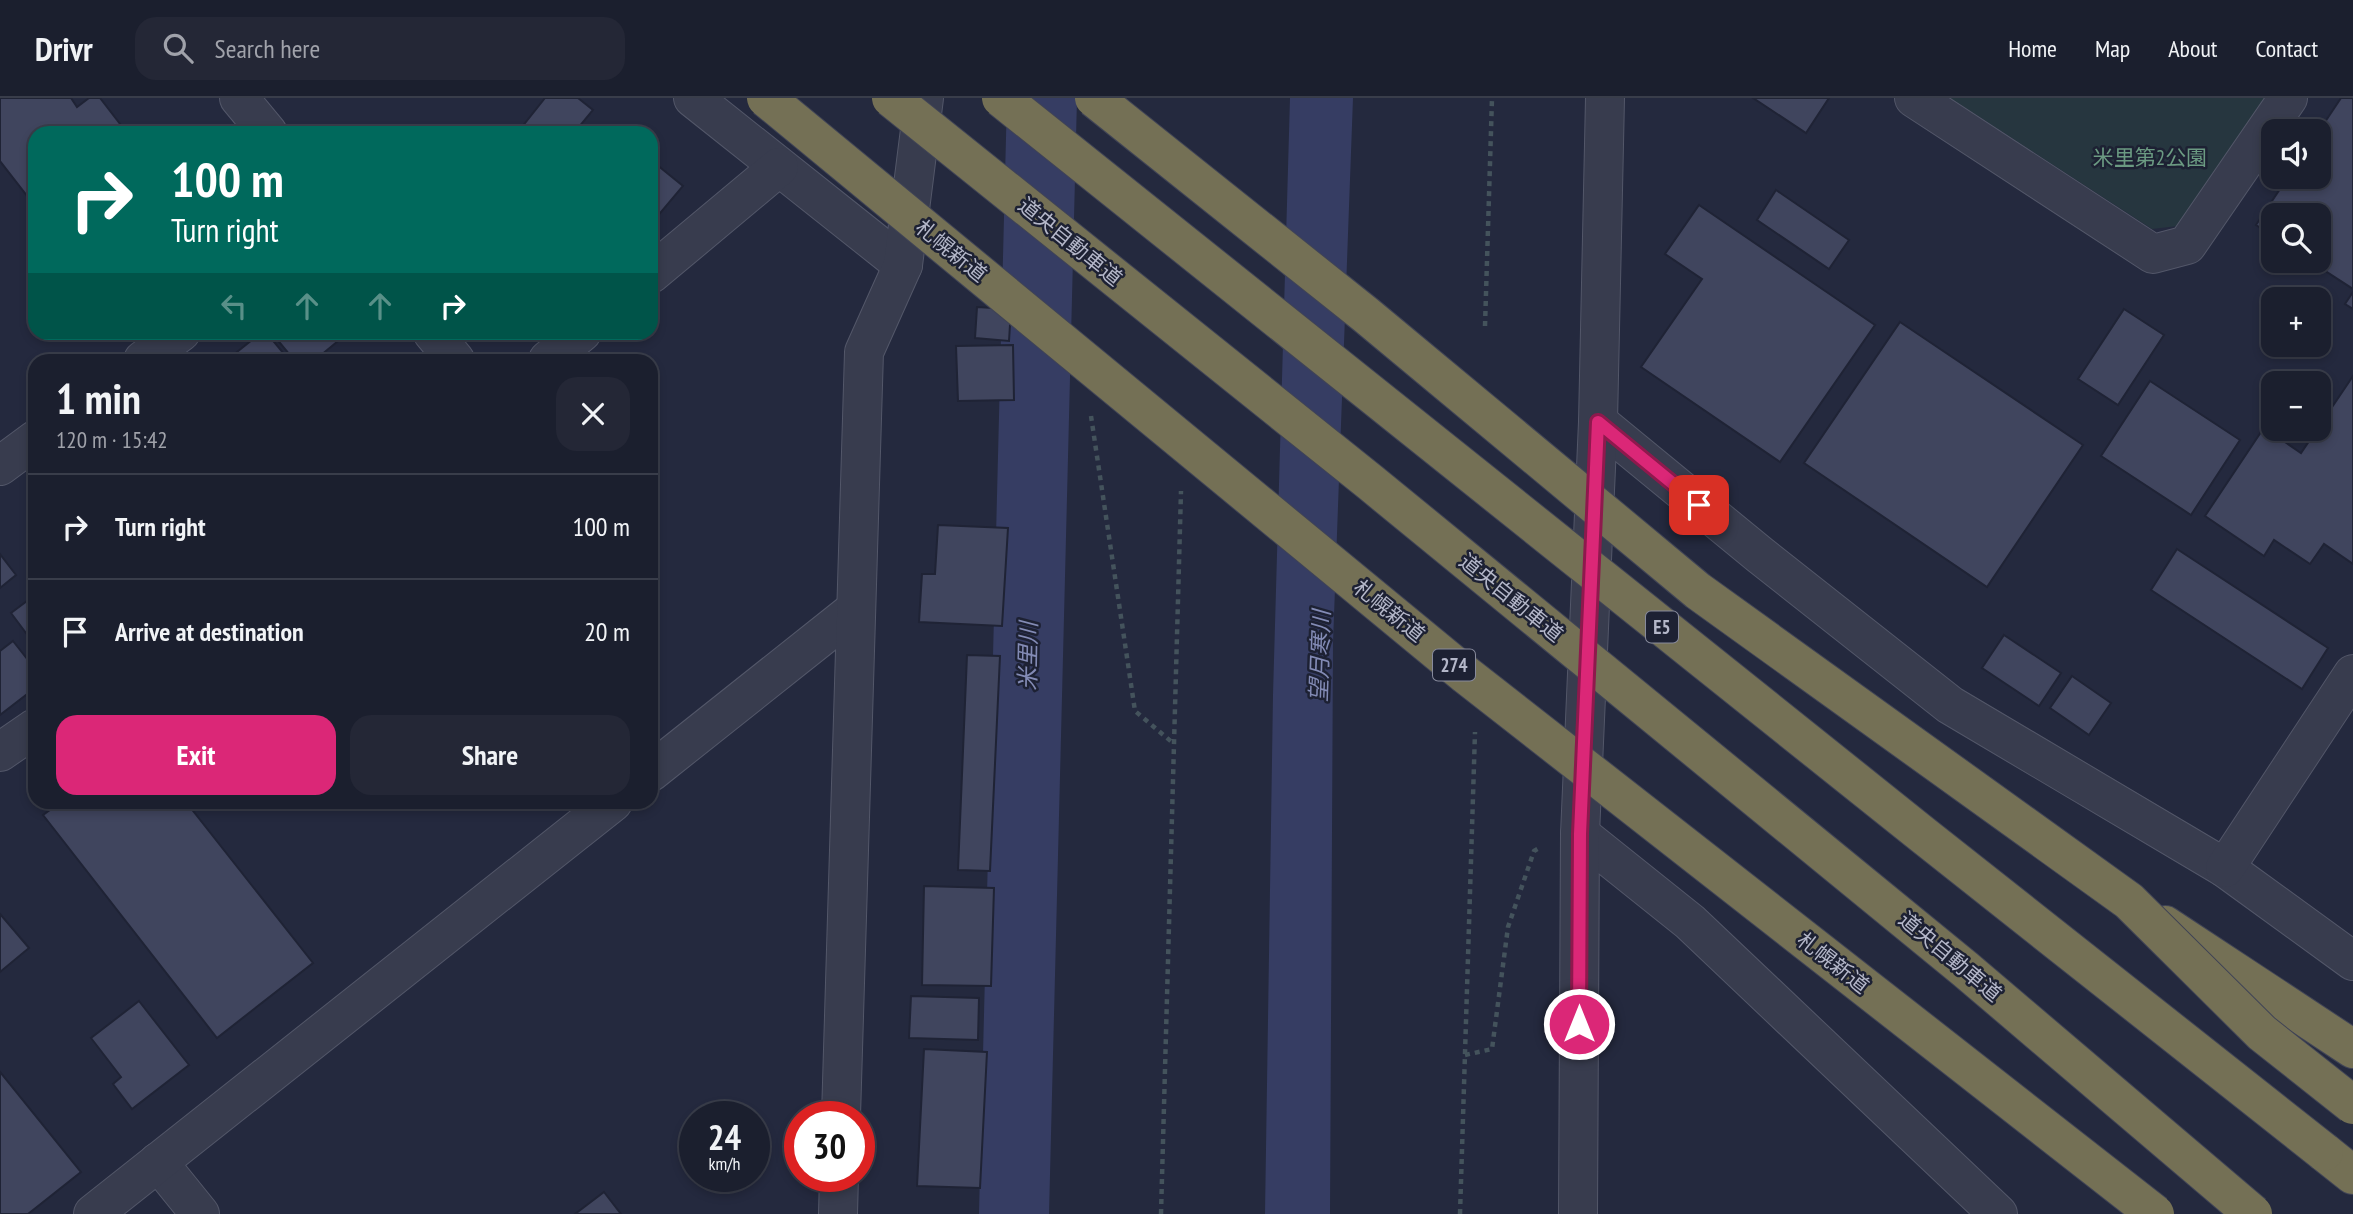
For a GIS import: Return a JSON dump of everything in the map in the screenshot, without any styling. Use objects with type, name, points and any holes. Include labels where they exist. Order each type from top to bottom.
[{"type":"highway","name":"札幌新道","points":[[766,98],[1466,675],[2155,1214]]},
{"type":"highway","name":"道央自動車道","points":[[891,98],[1370,482],[1965,969],[2253,1214]]},
{"type":"highway","name":"E5","points":[[1001,98],[1912,827],[2343,1166]]},
{"type":"highway","points":[[1094,98],[1366,315],[1698,591],[2129,901],[2353,1049]]},
{"type":"highway","points":[[2129,901],[2262,1033],[2353,1104]]},
{"type":"highway","points":[[2008,1100],[2132,1214]]},
{"type":"street","points":[[239,98],[262,126]]},
{"type":"street","points":[[693,98],[903,265]]},
{"type":"street","points":[[841,1101],[864,352],[903,265],[924,98]]},
{"type":"street","points":[[1578,1214],[1580,834],[1598,422],[1605,98]]},
{"type":"street","points":[[1914,98],[2153,254],[2187,245],[2288,98]]},
{"type":"street","points":[[658,268],[779,167]]},
{"type":"street","points":[[151,354],[170,340]]},
{"type":"street","points":[[438,340],[449,354]]},
{"type":"street","points":[[555,354],[572,340]]},
{"type":"street","points":[[1598,422],[1760,555],[1950,705],[2225,868],[2353,961]]},
{"type":"street","points":[[0,466],[28,445]]},
{"type":"street","points":[[658,766],[856,609]]},
{"type":"street","points":[[2225,868],[2353,674]]},
{"type":"street","points":[[0,752],[28,733]]},
{"type":"street","points":[[93,1214],[604,809]]},
{"type":"street","points":[[1580,834],[1690,922],[1998,1214]]},
{"type":"street","points":[[158,1162],[200,1214]]},
{"type":"street","points":[[838,1214],[839,1192]]},
{"type":"path","points":[[1485,326],[1492,98]]},
{"type":"path","points":[[1090,408],[1135,711],[1174,744]]},
{"type":"path","points":[[1161,1214],[1181,479]]},
{"type":"path","points":[[1460,1214],[1475,724]]},
{"type":"path","points":[[1465,1055],[1492,1049],[1508,927],[1534,851],[1565,832],[1580,834]]},
{"type":"green space","name":"米里第2公園","points":[[1950,98],[2265,98],[2178,226],[2152,229]]},
{"type":"water","name":"望月寒川","points":[[1290,98],[1353,98],[1333,643],[1330,1214],[1265,1214],[1273,695]]},
{"type":"building","points":[[0,98],[71,98],[77,107],[89,98],[100,98],[122,126],[28,126],[28,197],[0,161]]},
{"type":"building","points":[[545,98],[578,98],[593,110],[580,126],[523,126]]},
{"type":"building","points":[[1753,98],[1829,98],[1806,133]]},
{"type":"building","points":[[2341,98],[2353,98],[2353,289],[2328,273],[2331,273],[2331,203],[2271,203],[2280,189],[2331,189],[2331,119],[2327,119]]},
{"type":"building","points":[[658,166],[683,186],[658,216]]},
{"type":"building","points":[[1776,190],[1849,240],[1829,269],[1757,220]]},
{"type":"building","points":[[1699,205],[1875,325],[1780,462],[1641,367],[1702,279],[1665,254]]},
{"type":"building","points":[[2353,292],[2353,309],[2345,304]]},
{"type":"building","points":[[977,307],[1011,309],[1009,341],[975,338]]},
{"type":"building","points":[[2124,309],[2164,335],[2118,405],[2078,379]]},
{"type":"building","points":[[1900,322],[2083,445],[1987,587],[1804,463]]},
{"type":"building","points":[[252,340],[273,340],[284,354],[234,354]]},
{"type":"building","points":[[277,340],[339,340],[322,354],[289,354]]},
{"type":"building","points":[[1013,345],[1014,400],[958,401],[956,346]]},
{"type":"building","points":[[2353,376],[2353,564],[2324,544],[2310,564],[2274,540],[2264,556],[2205,516],[2261,432],[2261,441],[2286,441],[2301,453],[2309,441],[2331,441],[2331,409]]},
{"type":"building","points":[[2150,381],[2240,440],[2191,515],[2101,456]]},
{"type":"building","points":[[938,525],[1008,528],[1002,626],[919,622],[922,574],[935,574]]},
{"type":"building","points":[[2177,549],[2328,648],[2302,689],[2151,590]]},
{"type":"building","points":[[0,554],[16,575],[0,588]]},
{"type":"building","points":[[28,600],[28,636],[11,613]]},
{"type":"building","points":[[2004,635],[2061,673],[2039,706],[1982,668]]},
{"type":"building","points":[[13,641],[28,660],[28,693],[0,715],[0,651]]},
{"type":"building","points":[[967,655],[1000,656],[990,871],[958,870]]},
{"type":"building","points":[[2072,676],[2111,703],[2089,735],[2050,708]]},
{"type":"building","points":[[51,809],[192,809],[313,963],[217,1038],[43,815]]},
{"type":"building","points":[[924,886],[994,888],[991,986],[922,985]]},
{"type":"building","points":[[0,914],[29,948],[0,972]]},
{"type":"building","points":[[911,996],[979,998],[978,1040],[909,1038]]},
{"type":"building","points":[[139,1001],[189,1065],[132,1109],[113,1084],[121,1077],[91,1038]]},
{"type":"building","points":[[924,1049],[987,1052],[980,1188],[917,1186]]},
{"type":"building","points":[[0,1072],[81,1172],[28,1214],[0,1214]]},
{"type":"building","points":[[604,1192],[621,1214],[575,1214]]},
{"type":"waterway","name":"米里川","points":[[1014,1214],[1042,98]]},
{"type":"route","points":[[1579,1024],[1580,834],[1598,422],[1699,505]]}]
